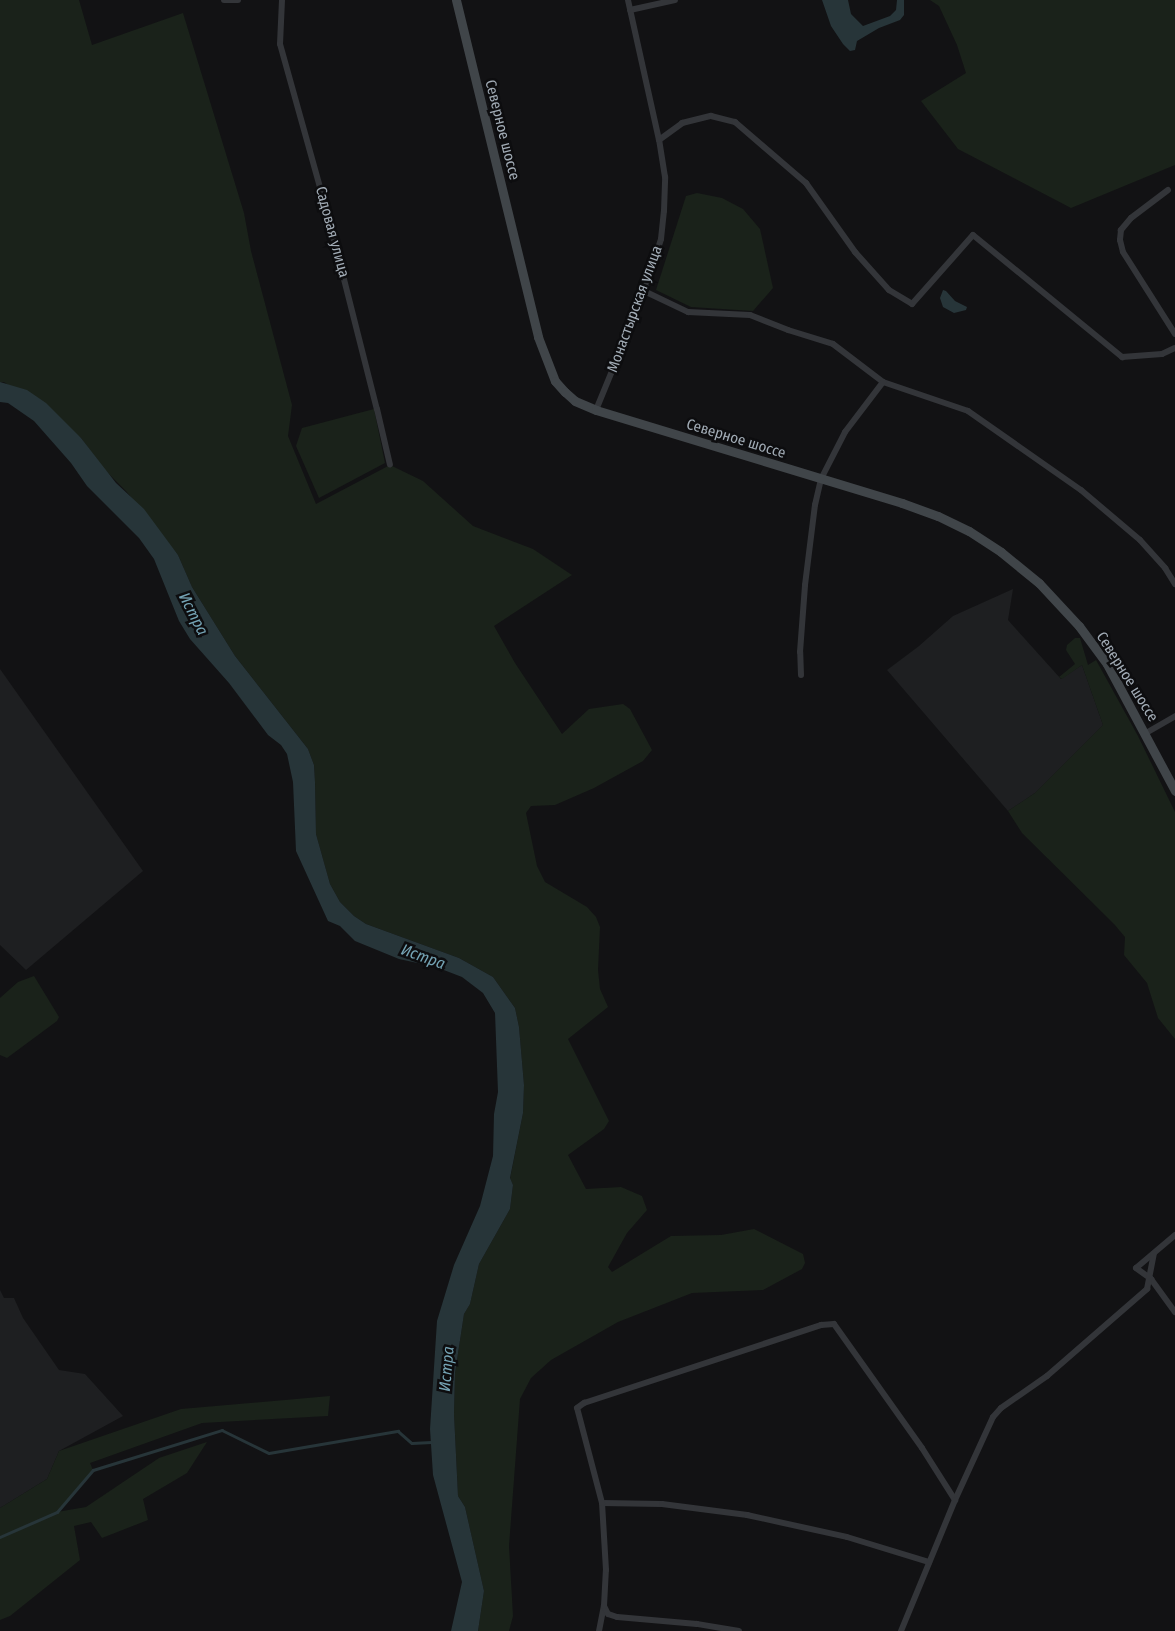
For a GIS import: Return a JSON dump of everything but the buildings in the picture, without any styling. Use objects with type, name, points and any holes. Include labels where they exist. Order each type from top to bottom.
[{"type":"main road","name":"Северное шоссе","points":[[456,0],[538,337],[547,363],[565,392],[576,401],[596,410],[902,502],[969,531],[1001,552],[1038,583],[1079,626],[1106,664],[1146,733],[1175,791]]},
{"type":"street","points":[[224,0],[238,0]]},
{"type":"street","name":"Садовая улица","points":[[282,0],[280,44],[328,216],[378,409],[390,465]]},
{"type":"street","name":"Монастырская улица","points":[[596,410],[644,290],[662,230],[665,176],[659,140],[628,0]]},
{"type":"street","points":[[630,10],[675,0]]},
{"type":"street","points":[[659,140],[682,123],[711,116],[735,122],[806,183],[854,252],[889,290],[912,304],[973,235],[1122,357],[1162,354],[1175,348]]},
{"type":"street","points":[[1168,190],[1131,218],[1121,230],[1120,240],[1123,252],[1175,334]]},
{"type":"street","points":[[644,290],[688,312],[750,315],[788,330],[834,344],[883,382],[968,411],[1081,490],[1140,540],[1165,568],[1175,584]]},
{"type":"street","points":[[801,675],[800,652],[805,585],[814,505],[821,479],[845,432],[883,382]]},
{"type":"street","points":[[1146,733],[1175,716]]},
{"type":"street","points":[[1175,1235],[1136,1268],[1150,1279],[1175,1312]]},
{"type":"street","points":[[901,1631],[928,1562],[993,1417],[1001,1408],[1047,1376],[1147,1289],[1154,1254]]},
{"type":"street","points":[[599,1631],[604,1606],[606,1570],[602,1503],[578,1415],[577,1408],[584,1403],[821,1325],[834,1324],[922,1448],[955,1500]]},
{"type":"street","points":[[602,1503],[662,1504],[747,1515],[847,1537],[928,1562]]},
{"type":"street","points":[[604,1606],[608,1614],[616,1617],[697,1624],[738,1631]]},
{"type":"shaded area","points":[[0,0],[79,0],[92,45],[183,13],[244,213],[251,251],[292,405],[288,436],[316,504],[390,465],[423,481],[473,526],[533,549],[572,575],[494,626],[515,663],[562,734],[589,709],[623,704],[630,709],[652,750],[643,761],[594,788],[555,805],[531,806],[526,813],[537,866],[545,882],[587,907],[596,917],[600,927],[598,970],[600,989],[608,1007],[568,1039],[609,1121],[604,1129],[568,1155],[586,1189],[621,1187],[642,1196],[647,1210],[627,1233],[608,1267],[612,1272],[671,1236],[721,1235],[754,1229],[803,1254],[805,1263],[802,1269],[763,1290],[692,1293],[618,1322],[551,1360],[531,1378],[520,1399],[509,1546],[513,1616],[509,1631],[478,1631],[484,1591],[465,1507],[458,1496],[454,1414],[455,1373],[464,1314],[470,1304],[479,1264],[510,1209],[513,1185],[510,1179],[523,1113],[524,1085],[519,1027],[515,1008],[493,977],[459,958],[366,924],[354,916],[340,902],[330,884],[316,834],[314,765],[308,749],[235,656],[192,587],[178,555],[126,491],[103,468],[81,438],[4,382],[0,382]]},
{"type":"shaded area","points":[[930,0],[1175,0],[1175,165],[1071,208],[958,149],[921,101],[966,73],[957,45],[939,6]]},
{"type":"shaded area","points":[[697,193],[722,198],[743,209],[760,229],[773,288],[753,311],[691,307],[656,290],[686,196]]},
{"type":"shaded area","points":[[374,409],[385,463],[319,498],[296,446],[302,428]]},
{"type":"shaded area","points":[[1013,589],[1008,620],[1061,679],[1082,665],[1103,725],[1035,793],[1008,811],[887,670],[919,646],[953,616]]},
{"type":"shaded area","points":[[1075,638],[1080,638],[1088,665],[1096,660],[1138,736],[1175,812],[1175,1039],[1158,1018],[1147,983],[1124,955],[1125,937],[1022,833],[1008,811],[1035,793],[1103,725],[1082,665],[1062,679],[1059,677],[1075,664],[1066,650],[1067,645]]},
{"type":"shaded area","points":[[0,669],[143,871],[26,970],[0,945]]},
{"type":"shaded area","points":[[34,976],[59,1017],[57,1021],[7,1058],[0,1055],[0,998],[18,982]]},
{"type":"shaded area","points":[[0,1290],[4,1298],[14,1298],[23,1318],[59,1370],[85,1374],[123,1416],[59,1451],[47,1479],[0,1508]]},
{"type":"shaded area","points":[[330,1396],[328,1416],[202,1423],[90,1463],[93,1470],[57,1512],[86,1507],[159,1458],[207,1442],[187,1473],[143,1499],[148,1520],[102,1538],[91,1522],[74,1526],[80,1560],[10,1616],[0,1620],[0,1508],[47,1479],[59,1451],[181,1409]]},
{"type":"water","points":[[822,0],[848,0],[851,14],[863,26],[890,16],[896,10],[897,0],[904,0],[904,15],[900,20],[879,28],[857,41],[855,50],[850,51],[831,26]]},
{"type":"water","points":[[943,290],[955,301],[967,307],[966,310],[954,313],[943,307],[940,298]]},
{"type":"water","name":"Истра","points":[[0,382],[27,390],[46,403],[81,438],[116,483],[144,509],[178,555],[192,587],[235,656],[308,749],[314,765],[316,834],[330,884],[340,902],[354,916],[366,924],[459,958],[493,977],[515,1008],[519,1027],[524,1085],[523,1113],[510,1178],[513,1185],[510,1209],[479,1264],[470,1304],[464,1314],[455,1373],[454,1414],[458,1496],[465,1507],[484,1591],[478,1631],[451,1631],[462,1582],[433,1475],[430,1429],[437,1321],[454,1265],[480,1206],[493,1156],[494,1114],[498,1092],[495,1013],[483,993],[462,977],[436,967],[399,959],[355,941],[340,926],[328,921],[296,851],[293,782],[287,754],[281,745],[268,735],[229,683],[190,639],[179,621],[154,559],[139,538],[87,486],[71,463],[34,421],[8,403],[0,402]]},
{"type":"waterway","points":[[0,1537],[57,1512],[93,1470],[222,1430],[269,1453],[398,1431],[412,1443],[431,1442]]}]
